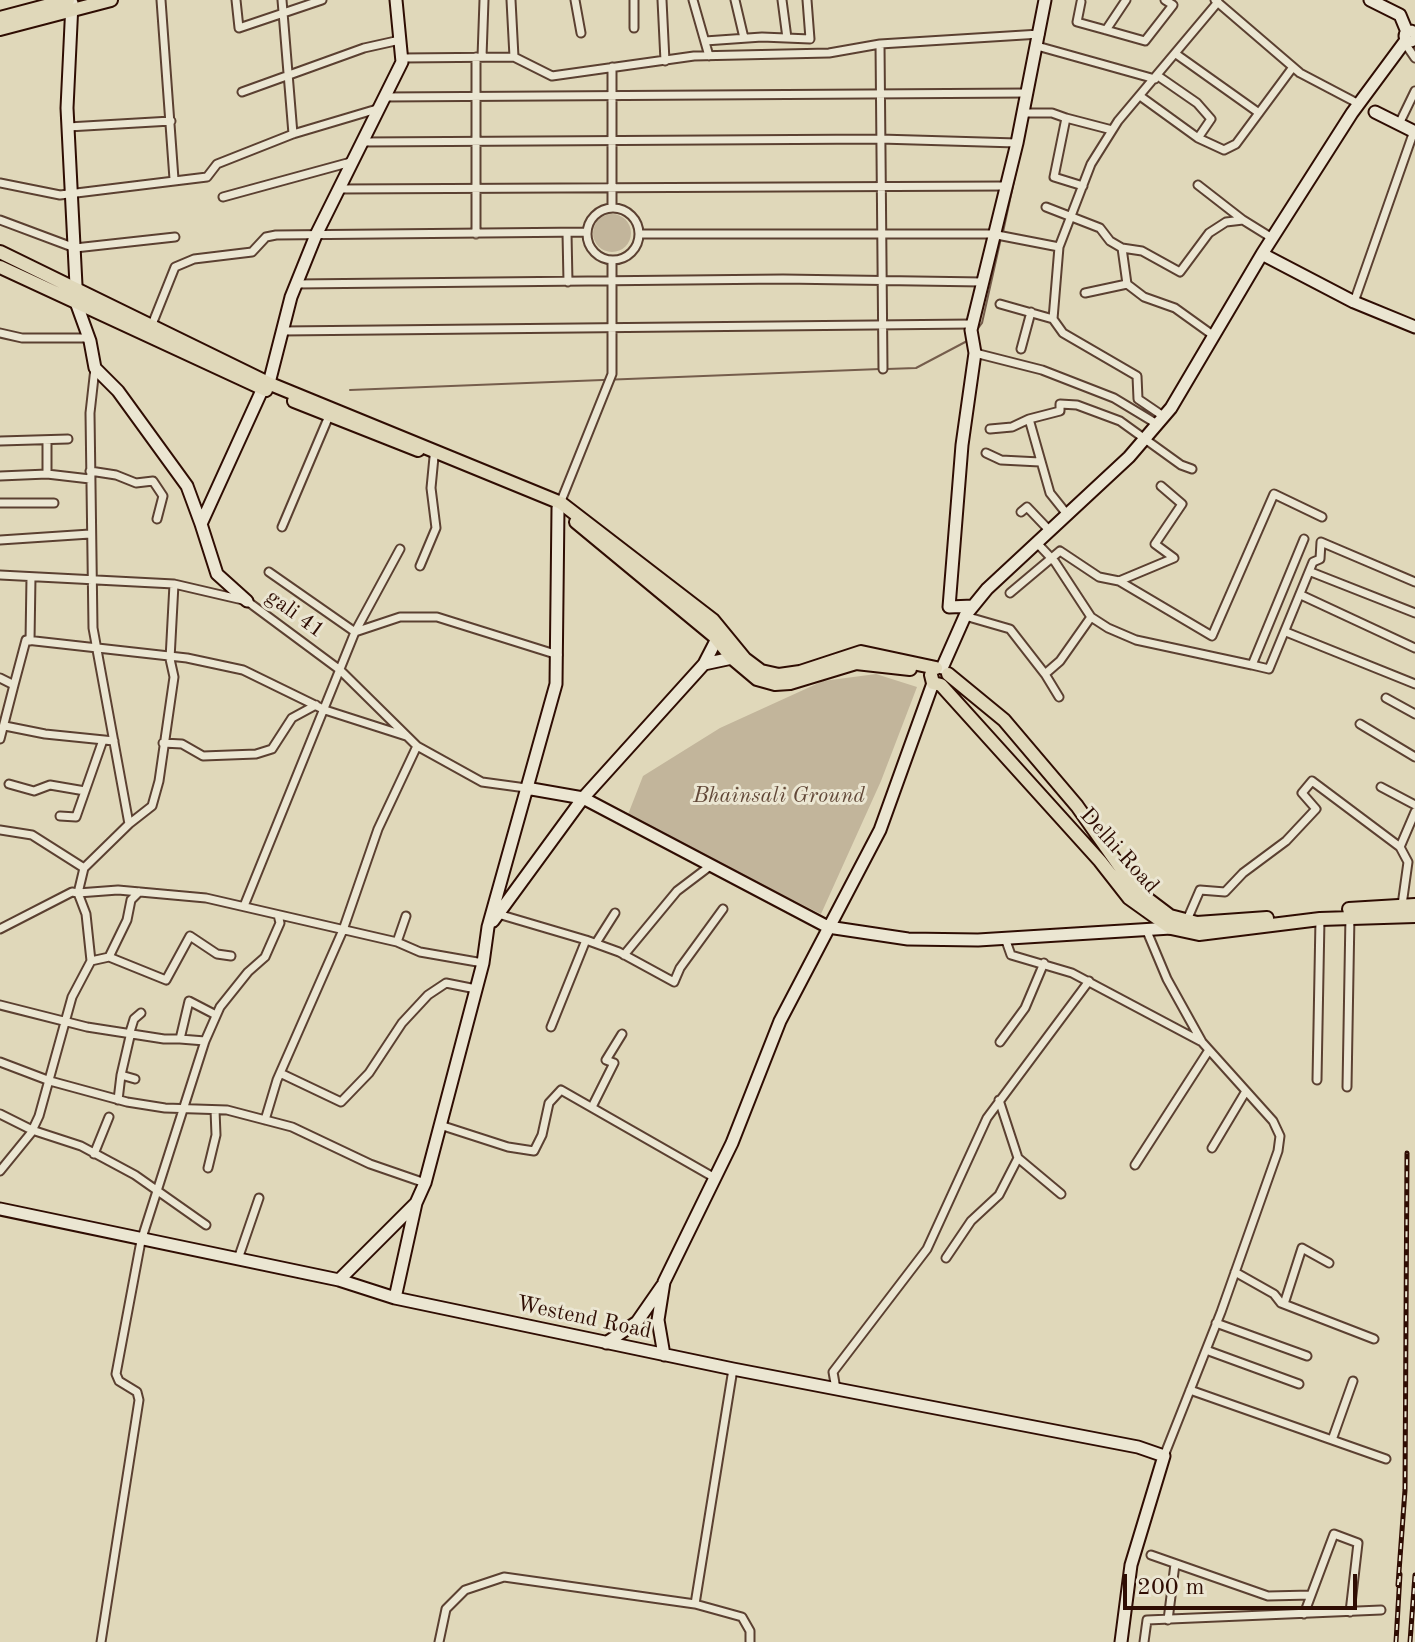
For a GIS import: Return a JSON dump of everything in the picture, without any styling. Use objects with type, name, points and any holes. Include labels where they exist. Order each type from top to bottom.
[{"type":"main road","points":[[0,20],[70,4],[111,0]]},
{"type":"main road","points":[[0,252],[329,416],[560,506]]},
{"type":"main road","points":[[0,267],[77,305],[266,386],[560,506],[718,634],[736,656],[761,671],[779,675],[861,652],[938,675],[1004,720],[1077,806],[1137,891],[1170,922],[1256,920],[1408,905]]},
{"type":"main road","name":"Delhi Road","points":[[938,675],[1129,898],[1170,922],[1199,934],[1350,913],[1415,916]]},
{"type":"street","points":[[161,0],[174,179]]},
{"type":"street","points":[[236,0],[239,28],[322,0]]},
{"type":"street","points":[[282,0],[293,134]]},
{"type":"street","points":[[201,524],[266,386],[296,284],[316,235],[402,58],[396,0]]},
{"type":"street","points":[[476,234],[477,96],[484,0]]},
{"type":"street","points":[[511,0],[514,57]]},
{"type":"street","points":[[575,0],[581,33]]},
{"type":"street","points":[[634,0],[634,28]]},
{"type":"street","points":[[662,0],[665,61]]},
{"type":"street","points":[[693,0],[709,56]]},
{"type":"street","points":[[735,0],[744,38]]},
{"type":"street","points":[[782,0],[787,38]]},
{"type":"street","points":[[705,41],[810,39],[807,0]]},
{"type":"street","points":[[1045,0],[1040,44],[971,327],[974,349],[962,445],[949,607],[969,611],[1010,629],[1059,697]]},
{"type":"street","points":[[1106,30],[1126,0]]},
{"type":"street","points":[[1081,2],[1077,22],[1145,41],[1173,5],[1165,0]]},
{"type":"street","points":[[1370,0],[1400,15],[1410,33],[1415,58]]},
{"type":"street","points":[[1053,319],[1059,247],[1083,186],[1112,130],[1221,2],[1293,67],[1359,104]]},
{"type":"street","points":[[70,4],[68,127],[77,305],[89,338],[95,368],[90,413],[89,577],[97,649],[129,824]]},
{"type":"street","points":[[606,1343],[637,1322],[664,1282],[715,1178],[780,1021],[880,830],[938,675],[969,611],[1048,529],[1129,457],[1160,420],[1272,238],[1359,104],[1410,33]]},
{"type":"street","points":[[242,92],[364,48],[400,40]]},
{"type":"street","points":[[402,58],[514,57],[552,76],[709,56],[829,53],[880,44],[1040,44],[1157,78],[1197,103],[1211,119],[1198,138]]},
{"type":"street","points":[[880,44],[880,325],[883,369]]},
{"type":"street","points":[[1176,54],[1259,113]]},
{"type":"street","points":[[612,67],[612,208]]},
{"type":"street","points":[[1140,96],[1198,138],[1229,149],[1293,67]]},
{"type":"street","points":[[1399,124],[1415,91]]},
{"type":"street","points":[[384,97],[1028,93]]},
{"type":"street","points":[[0,183],[60,195],[207,177],[217,164],[293,134],[377,109]]},
{"type":"street","points":[[1354,302],[1415,132],[1375,112]]},
{"type":"street","points":[[1024,113],[1052,113],[1112,130]]},
{"type":"street","points":[[1066,118],[1054,177],[1083,186]]},
{"type":"street","points":[[68,127],[171,121]]},
{"type":"street","points":[[359,142],[612,143],[880,139],[1017,143]]},
{"type":"street","points":[[223,197],[249,187],[351,162]]},
{"type":"street","points":[[1198,185],[1272,238]]},
{"type":"street","points":[[338,189],[1005,186]]},
{"type":"street","points":[[1046,207],[1100,228],[1110,241],[1122,248],[1142,251],[1180,272],[1209,233],[1226,222],[1243,220]]},
{"type":"street","points":[[612,208],[631,215],[639,234],[631,253],[612,260],[593,252],[587,232],[594,215],[612,208]]},
{"type":"street","points":[[0,220],[75,248],[175,237]]},
{"type":"street","points":[[151,327],[175,267],[203,257],[252,252],[266,237],[587,232]]},
{"type":"street","points":[[567,233],[568,282]]},
{"type":"street","points":[[639,234],[992,234],[1059,247]]},
{"type":"street","points":[[1122,248],[1127,284],[1144,297],[1175,308],[1214,336]]},
{"type":"street","points":[[1262,254],[1354,302],[1415,327]]},
{"type":"street","points":[[395,1298],[416,1203],[425,1183],[483,963],[488,927],[556,684],[560,506],[610,379],[612,260]]},
{"type":"street","points":[[296,284],[983,282]]},
{"type":"street","points":[[1085,293],[1127,284]]},
{"type":"street","points":[[1000,304],[1053,319],[1063,333],[1137,376],[1138,399],[1160,420]]},
{"type":"street","points":[[1021,349],[1031,312]]},
{"type":"street","points":[[282,331],[612,325],[971,327]]},
{"type":"street","points":[[0,333],[22,338],[89,338]]},
{"type":"street","points":[[974,349],[1042,370],[1160,420]]},
{"type":"street","points":[[95,368],[118,391],[187,486],[217,574],[247,601]]},
{"type":"street","points":[[990,429],[1012,427],[1060,411],[1060,404],[1077,405],[1120,421],[1181,465],[1192,469]]},
{"type":"street","points":[[282,527],[329,416]]},
{"type":"street","points":[[1029,419],[1050,493],[1066,513]]},
{"type":"street","points":[[0,441],[68,439]]},
{"type":"street","points":[[47,440],[47,474]]},
{"type":"street","points":[[986,453],[1001,460],[1040,462]]},
{"type":"street","points":[[420,566],[436,528],[431,488],[434,457]]},
{"type":"street","points":[[0,476],[116,475],[136,483],[153,481],[163,496],[157,519]]},
{"type":"street","points":[[1119,581],[1174,558],[1155,544],[1182,504],[1161,486]]},
{"type":"street","points":[[1010,593],[1060,551],[1099,577],[1119,581],[1212,636],[1274,494],[1322,517]]},
{"type":"street","points":[[0,503],[54,503]]},
{"type":"street","points":[[1021,512],[1027,507],[1048,529]]},
{"type":"street","points":[[0,540],[90,534]]},
{"type":"street","points":[[1252,665],[1304,539]]},
{"type":"street","points":[[1036,542],[1052,558],[1091,617],[1136,640],[1269,669],[1313,562],[1320,559],[1321,542],[1415,582]]},
{"type":"street","points":[[244,906],[355,632],[400,549]]},
{"type":"street","points":[[269,572],[355,632]]},
{"type":"street","points":[[1311,572],[1415,613]]},
{"type":"street","name":"gali 41","points":[[0,575],[89,577],[174,584],[247,601],[340,670],[417,746],[482,782],[526,788]]},
{"type":"street","points":[[30,641],[31,577]]},
{"type":"street","points":[[0,1171],[32,1130],[45,1084],[50,1081],[64,1020],[91,961],[86,914],[78,893],[84,868],[152,806],[159,781],[174,677],[170,659],[174,584]]},
{"type":"street","points":[[1301,595],[1415,648]]},
{"type":"street","points":[[355,632],[400,617],[446,618],[558,655]]},
{"type":"street","points":[[1045,674],[1060,661],[1091,617]]},
{"type":"street","points":[[1286,632],[1415,684]]},
{"type":"street","points":[[488,927],[583,798],[704,664],[718,634]]},
{"type":"street","points":[[0,739],[26,640],[170,659],[187,658],[243,670],[325,710],[408,736]]},
{"type":"street","points":[[704,664],[736,656]]},
{"type":"street","points":[[0,678],[14,685]]},
{"type":"street","points":[[1386,698],[1415,714]]},
{"type":"street","points":[[163,743],[182,744],[203,756],[256,754],[272,749],[292,718],[316,705]]},
{"type":"street","points":[[1360,724],[1415,757]]},
{"type":"street","points":[[5,726],[114,741]]},
{"type":"street","points":[[60,816],[76,817],[103,740]]},
{"type":"street","points":[[265,1120],[280,1073],[343,930],[378,829],[417,746]]},
{"type":"street","points":[[1187,920],[1200,890],[1225,892],[1243,873],[1286,841],[1316,809],[1302,793],[1312,781],[1400,847],[1408,862],[1408,905]]},
{"type":"street","points":[[9,784],[34,791],[50,785],[85,791]]},
{"type":"street","points":[[1381,787],[1415,805]]},
{"type":"street","points":[[526,788],[583,798],[828,927],[908,939],[1005,938],[1146,929],[1170,922]]},
{"type":"street","points":[[1400,847],[1415,812]]},
{"type":"street","points":[[0,830],[32,835],[84,868]]},
{"type":"street","points":[[624,955],[677,891],[710,866]]},
{"type":"street","points":[[109,957],[127,920],[131,900],[139,892]]},
{"type":"street","points":[[0,929],[59,898],[78,893],[139,892],[206,898],[397,942],[420,952],[483,963]]},
{"type":"street","points":[[498,914],[596,943],[674,982],[680,968],[723,909]]},
{"type":"street","points":[[596,943],[615,913]]},
{"type":"street","points":[[1347,1087],[1350,913]]},
{"type":"street","points":[[101,1642],[139,1400],[137,1392],[119,1381],[116,1374],[141,1241],[205,1041],[216,1015],[248,972],[265,957],[280,923],[278,915]]},
{"type":"street","points":[[397,942],[406,916]]},
{"type":"street","points":[[1317,1080],[1320,919]]},
{"type":"street","points":[[1121,1642],[1131,1565],[1164,1456],[1235,1272],[1278,1151],[1280,1136],[1273,1121],[1202,1042],[1167,979],[1146,929]]},
{"type":"street","points":[[91,961],[109,957],[166,980],[190,936],[217,954],[231,956]]},
{"type":"street","points":[[1005,938],[1011,955],[1044,963],[1089,981],[1202,1042]]},
{"type":"street","points":[[551,1027],[586,940]]},
{"type":"street","points":[[1000,1042],[1025,1008],[1044,963]]},
{"type":"street","points":[[836,1389],[833,1372],[927,1249],[999,1100],[1089,981]]},
{"type":"street","points":[[280,1073],[341,1102],[369,1073],[402,1023],[428,995],[446,983],[476,989]]},
{"type":"street","points":[[180,1039],[189,1001],[216,1015]]},
{"type":"street","points":[[0,1005],[130,1032],[205,1041]]},
{"type":"street","points":[[118,1100],[130,1032],[134,1019],[141,1013]]},
{"type":"street","points":[[592,1107],[614,1063],[606,1060],[622,1034]]},
{"type":"street","points":[[1135,1165],[1209,1050]]},
{"type":"street","points":[[0,1062],[50,1081],[118,1100],[215,1110],[265,1120],[323,1139],[370,1164],[425,1183]]},
{"type":"street","points":[[121,1075],[135,1079]]},
{"type":"street","points":[[440,1125],[508,1147],[534,1151],[542,1135],[549,1103],[561,1090],[715,1178]]},
{"type":"street","points":[[1212,1148],[1246,1091]]},
{"type":"street","points":[[999,1100],[1018,1158],[1061,1194]]},
{"type":"street","points":[[208,1168],[216,1135],[215,1110]]},
{"type":"street","points":[[0,1114],[32,1130],[81,1146],[159,1192],[206,1225]]},
{"type":"street","points":[[94,1154],[109,1117]]},
{"type":"street","points":[[946,1258],[971,1221],[999,1195],[1018,1158]]},
{"type":"street","points":[[238,1259],[259,1198]]},
{"type":"street","points":[[339,1280],[416,1203]]},
{"type":"street","name":"Westend Road","points":[[0,1209],[141,1241],[339,1280],[395,1298],[606,1343],[1138,1447],[1164,1456]]},
{"type":"street","points":[[1284,1304],[1302,1248],[1329,1263]]},
{"type":"street","points":[[1235,1272],[1284,1304],[1374,1339]]},
{"type":"street","points":[[664,1282],[658,1320],[664,1355]]},
{"type":"street","points":[[1216,1323],[1307,1356]]},
{"type":"street","points":[[1206,1350],[1299,1384]]},
{"type":"street","points":[[695,1604],[733,1369]]},
{"type":"street","points":[[1332,1440],[1353,1381]]},
{"type":"street","points":[[1190,1390],[1386,1459]]},
{"type":"street","points":[[1304,1614],[1334,1534],[1358,1543],[1350,1612]]},
{"type":"street","points":[[1151,1555],[1268,1596],[1311,1595]]},
{"type":"street","points":[[1168,1620],[1175,1564]]},
{"type":"street","points":[[439,1642],[446,1609],[465,1590],[504,1577],[695,1604],[742,1617],[750,1631],[750,1642]]},
{"type":"street","points":[[1144,1642],[1147,1620],[1381,1610]]},
{"type":"green space","points":[[612,214],[625,220],[631,233],[625,246],[612,252],[599,246],[593,233],[599,220]]},
{"type":"green space","name":"Bhainsali Ground","points":[[876,674],[917,687],[881,781],[821,914],[627,817],[643,776],[720,728],[823,681]]},
{"type":"waterway","points":[[1044,32],[1050,0]]},
{"type":"waterway","points":[[1003,232],[1022,144]]},
{"type":"waterway","points":[[976,331],[982,323],[1001,238]]},
{"type":"waterway","points":[[887,369],[916,368],[969,340]]},
{"type":"waterway","points":[[350,390],[880,369]]},
{"type":"railway","points":[[1398,1585],[1405,1490],[1407,1153]]},
{"type":"railway","points":[[1396,1642],[1400,1574]]},
{"type":"railway","points":[[1410,1642],[1415,1575]]}]
